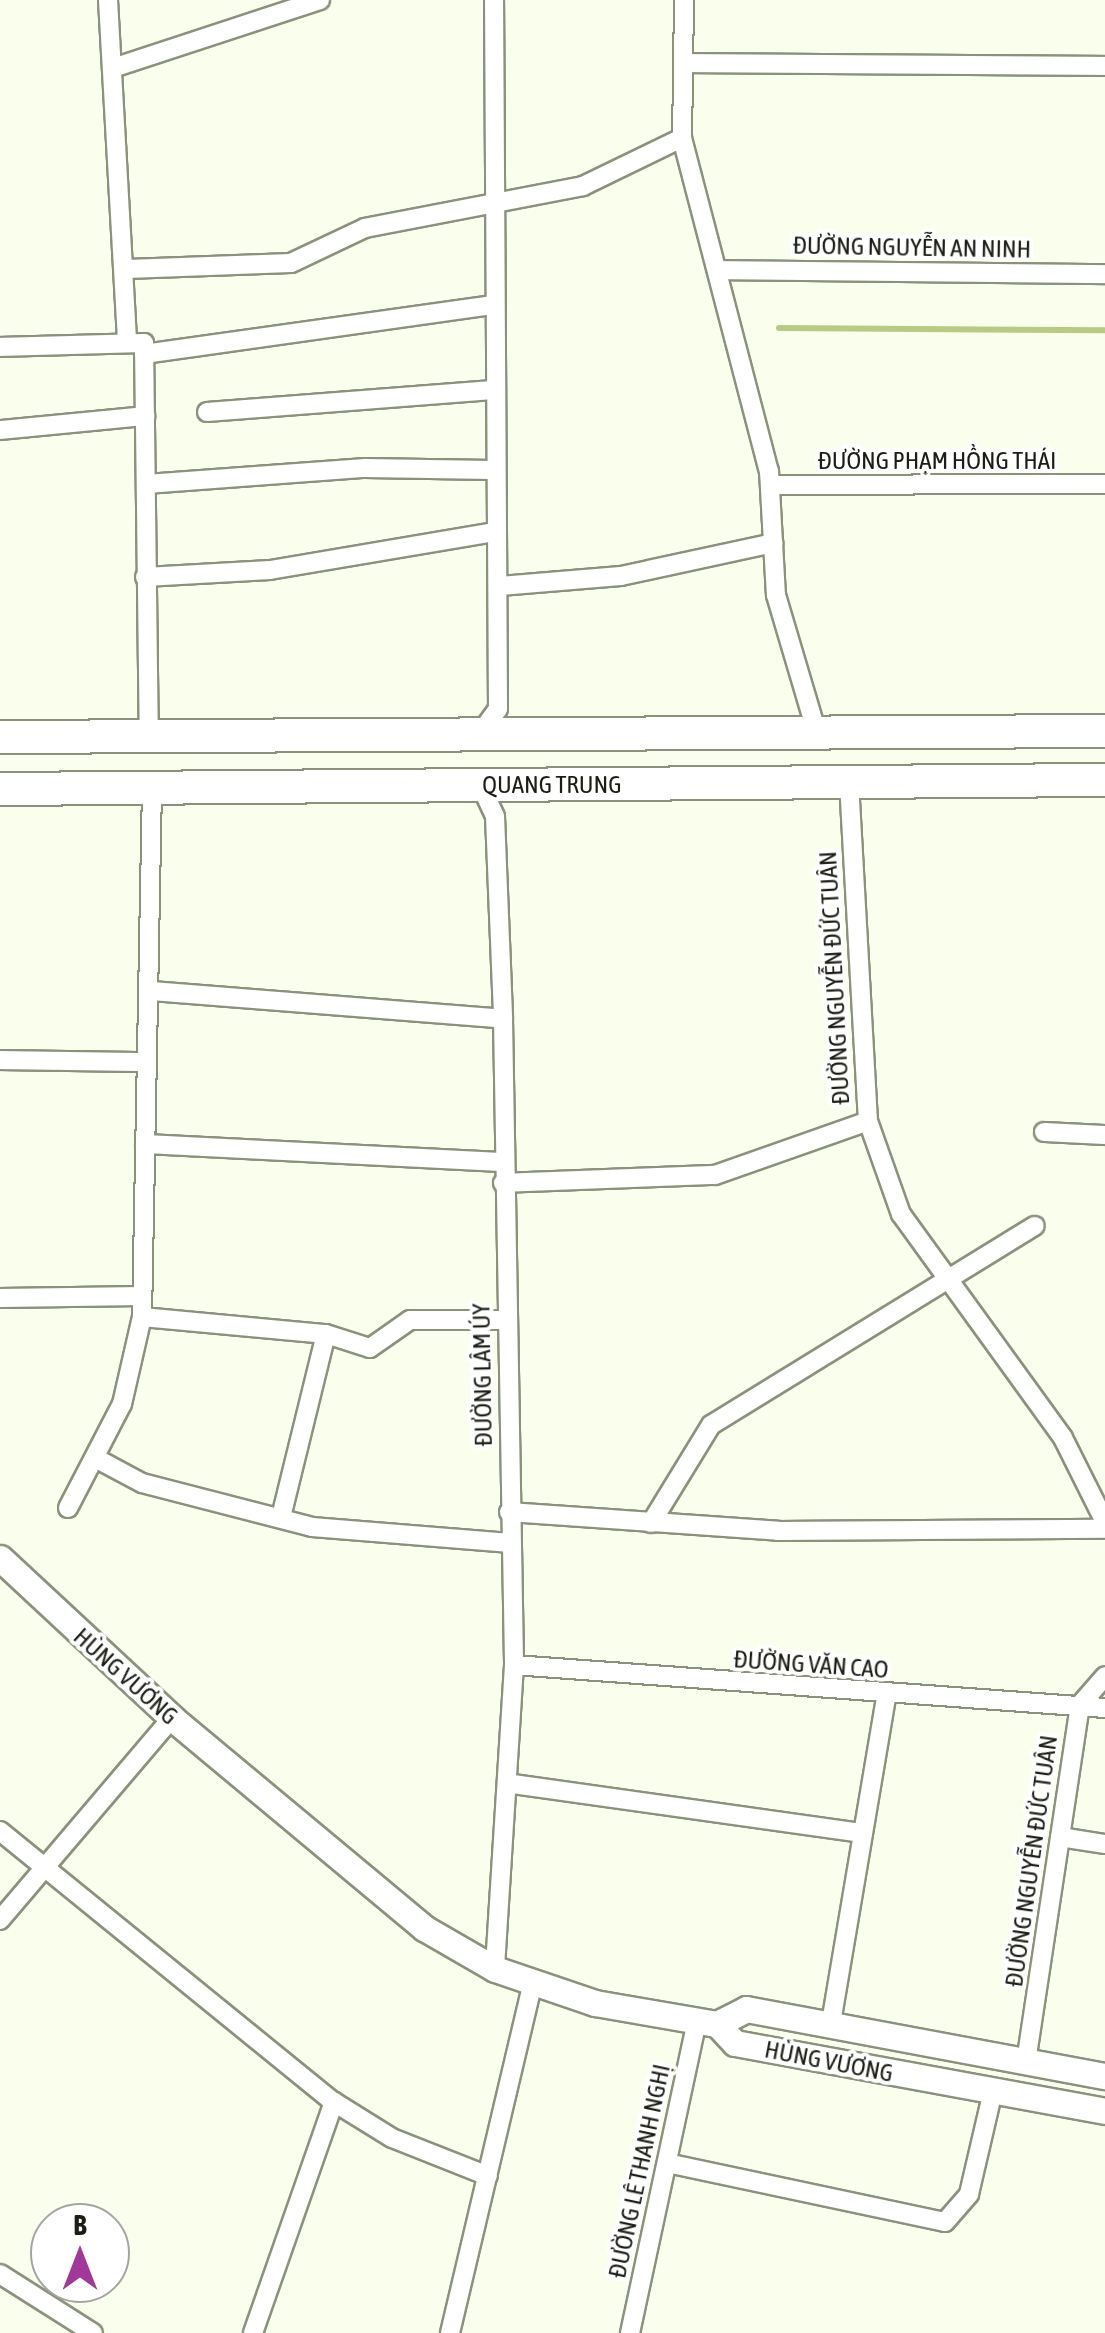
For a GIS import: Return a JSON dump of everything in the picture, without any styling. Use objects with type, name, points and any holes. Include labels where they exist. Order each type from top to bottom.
[{"type":"highway","name":"QUANG TRUNG","points":[[0,737],[1105,731]]},
{"type":"highway","points":[[479,735],[480,784]]},
{"type":"highway","name":"QUANG TRUNG","points":[[0,789],[1105,780]]},
{"type":"street","points":[[108,0],[127,269],[127,337]]},
{"type":"street","points":[[113,68],[320,0]]},
{"type":"street","points":[[479,735],[498,709],[500,586],[494,532],[496,390],[491,204],[494,0]]},
{"type":"street","points":[[684,0],[682,138],[770,485],[776,595],[817,733]]},
{"type":"street","points":[[686,63],[1105,66]]},
{"type":"street","points":[[127,269],[292,263],[352,232],[582,186],[682,138]]},
{"type":"street","name":"ĐƯỜNG NGUYỄN AN NINH","points":[[718,270],[1105,274]]},
{"type":"street","points":[[144,354],[492,305]]},
{"type":"street","points":[[0,348],[140,338],[146,416],[149,736]]},
{"type":"street","points":[[206,412],[496,390]]},
{"type":"street","points":[[0,430],[146,416]]},
{"type":"street","points":[[146,484],[366,468],[493,470]]},
{"type":"street","name":"ĐƯỜNG PHẠM HỒNG THÁI","points":[[770,485],[1105,484]]},
{"type":"street","points":[[145,577],[270,570],[494,532]]},
{"type":"street","points":[[500,586],[622,576],[773,543]]},
{"type":"street","name":"ĐƯỜNG NGUYỄN ĐỨC TUÂN","points":[[848,782],[868,1121],[901,1214],[942,1277],[1063,1438],[1105,1526]]},
{"type":"street","name":"ĐƯỜNG LÂM ÚY","points":[[480,784],[495,816],[503,1019],[502,1162],[514,1666],[513,1784],[495,1968]]},
{"type":"street","points":[[68,1508],[98,1460],[142,1317],[152,787]]},
{"type":"street","points":[[150,991],[503,1019]]},
{"type":"street","points":[[0,1060],[146,1062]]},
{"type":"street","points":[[503,1183],[716,1175],[868,1121]]},
{"type":"street","points":[[1044,1132],[1105,1135]]},
{"type":"street","points":[[145,1144],[502,1162]]},
{"type":"street","points":[[651,1523],[710,1425],[942,1277],[1035,1226]]},
{"type":"street","points":[[0,1298],[142,1296]]},
{"type":"street","points":[[142,1317],[326,1334],[370,1348],[410,1320],[507,1320]]},
{"type":"street","points":[[281,1517],[326,1334]]},
{"type":"street","points":[[98,1460],[142,1482],[281,1517],[510,1543]]},
{"type":"street","points":[[509,1512],[651,1523],[1105,1526]]},
{"type":"street","name":"HÙNG VƯƠNG","points":[[0,1558],[172,1718],[396,1910],[495,1968],[533,1982],[707,2022],[735,2044],[1105,2110]]},
{"type":"street","name":"ĐƯỜNG VĂN CAO","points":[[514,1666],[1105,1708]]},
{"type":"street","name":"ĐƯỜNG NGUYỄN ĐỨC TUÂN","points":[[1026,2062],[1080,1705],[1105,1676]]},
{"type":"street","points":[[831,2023],[887,1693]]},
{"type":"street","points":[[0,1920],[46,1872],[172,1718]]},
{"type":"street","points":[[513,1784],[863,1833]]},
{"type":"street","points":[[0,1831],[334,2102],[392,2138],[488,2176]]},
{"type":"street","points":[[1060,1837],[1105,1844]]},
{"type":"street","points":[[450,2333],[533,1982]]},
{"type":"street","name":"HÙNG VƯƠNG","points":[[707,2022],[746,2009],[1105,2076]]},
{"type":"street","name":"ĐƯỜNG LÊ THANH NGHỊ","points":[[630,2333],[666,2163],[707,2022]]},
{"type":"street","points":[[1019,2096],[1026,2062]]},
{"type":"street","points":[[666,2163],[946,2222],[969,2194],[993,2092]]},
{"type":"street","points":[[253,2333],[334,2102]]},
{"type":"street","points":[[0,2274],[93,2333]]},
{"type":"waterway","points":[[779,328],[1105,330]]}]
